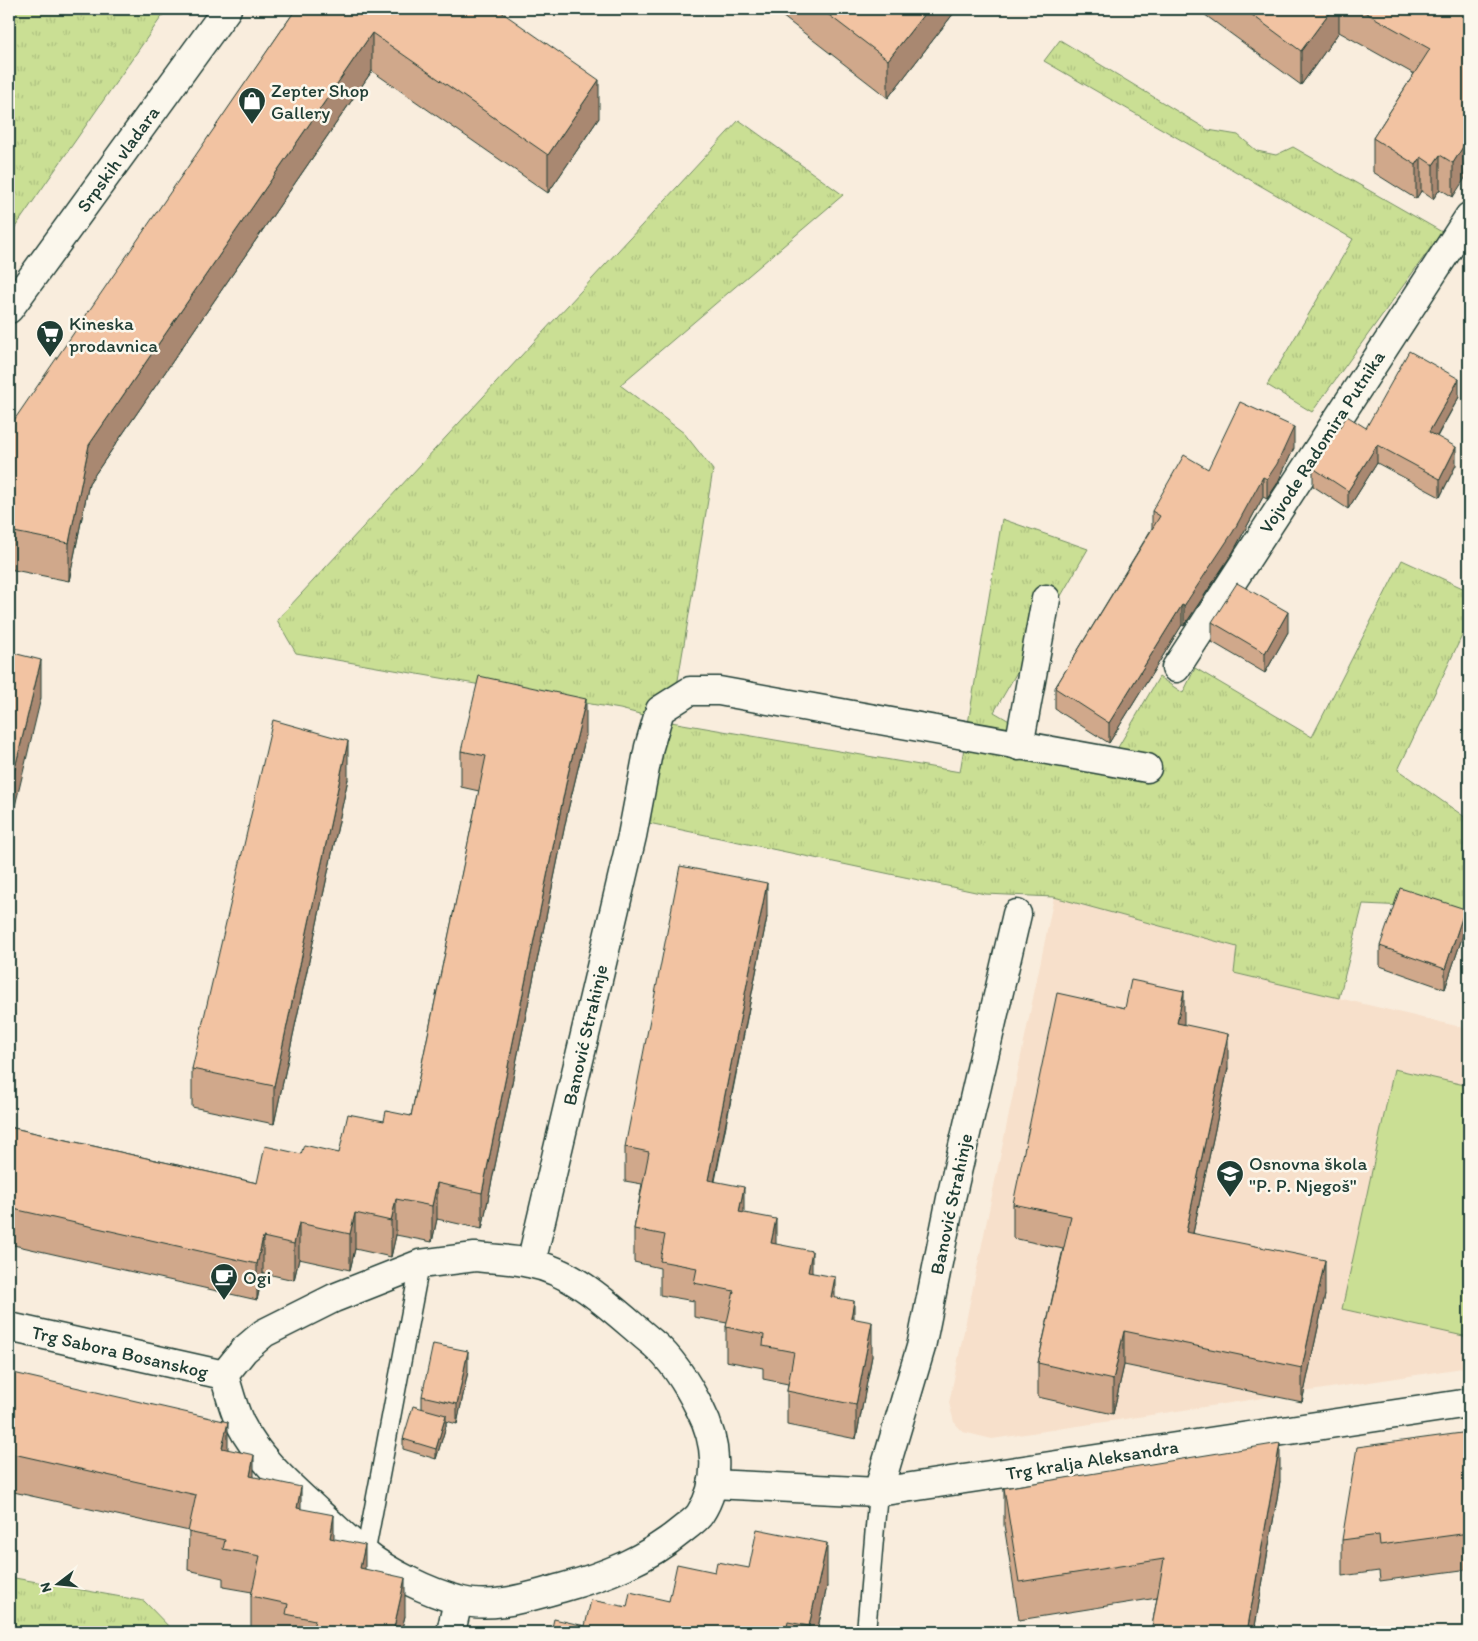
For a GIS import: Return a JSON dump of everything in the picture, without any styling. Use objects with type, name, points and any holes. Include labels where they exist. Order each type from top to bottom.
[{"type":"street","name":"Srpskih vladara","points":[[9,309],[227,9]]},
{"type":"street","name":"Vojvode Radomira Putnika","points":[[1176,668],[1469,217]]},
{"type":"street","points":[[1019,746],[1046,599]]},
{"type":"street","name":"Banović Strahinje","points":[[531,1263],[632,836],[649,747],[660,710],[690,691],[719,691],[1147,768]]},
{"type":"street","name":"Banović Strahinje","points":[[878,1492],[921,1347],[951,1198],[1017,914]]},
{"type":"street","points":[[224,1375],[244,1350],[264,1333],[334,1298],[420,1264],[474,1256],[531,1263],[570,1277],[665,1353],[690,1388],[708,1425],[715,1452],[712,1484]]},
{"type":"street","name":"Trg Sabora Bosanskog","points":[[9,1328],[224,1375],[241,1425],[261,1454],[281,1478],[365,1555],[413,1583],[458,1600],[483,1604],[508,1602],[598,1577],[641,1559],[671,1540],[699,1516],[707,1501],[712,1484]]},
{"type":"street","name":"Trg kralja Aleksandra","points":[[712,1484],[878,1492],[1469,1403]]},
{"type":"street","points":[[451,1632],[458,1600]]},
{"type":"lane","points":[[365,1555],[420,1264]]},
{"type":"lane","points":[[866,1632],[878,1492]]},
{"type":"shaded area","name":"Osnovna škola \"P. P. Njegoš\"","points":[[1054,897],[1237,947],[1234,973],[1469,1029],[1469,1367],[992,1439],[963,1432],[954,1422],[949,1403]]},
{"type":"green space","points":[[9,9],[167,9],[9,236]]},
{"type":"green space","points":[[1060,40],[1208,130],[1238,135],[1257,151],[1276,155],[1293,147],[1442,232],[1312,412],[1267,385],[1353,239],[1044,61]]},
{"type":"green space","points":[[739,120],[843,195],[620,385],[684,433],[713,470],[671,722],[620,709],[296,653],[277,620]]},
{"type":"green space","points":[[1002,519],[1088,549],[994,712],[1102,775],[1159,677],[1183,693],[1195,668],[1312,737],[1402,560],[1469,591],[1469,621],[1398,770],[1469,820],[1469,909],[1363,904],[1339,998],[1234,973],[1237,947],[1054,897],[985,894],[644,822],[657,762],[671,722],[960,772]]},
{"type":"green space","points":[[1394,1069],[1469,1086],[1468,1337],[1342,1309]]},
{"type":"green space","points":[[9,1577],[144,1601],[174,1632],[9,1632]]},
{"type":"building","points":[[296,9],[497,9],[599,80],[548,155],[372,33],[89,445],[69,543],[9,531],[10,426]]},
{"type":"building","points":[[821,9],[928,9],[888,60]]},
{"type":"building","points":[[1244,9],[1332,9],[1301,51]]},
{"type":"building","points":[[1359,9],[1469,9],[1469,137],[1453,163],[1440,155],[1433,165],[1421,157],[1416,165],[1373,138],[1430,49]]},
{"type":"building","points":[[1409,351],[1459,379],[1429,432],[1456,447],[1440,479],[1377,445],[1348,491],[1313,468],[1347,416],[1366,428]]},
{"type":"building","points":[[1240,402],[1294,427],[1277,464],[1267,479],[1263,477],[1233,532],[1184,606],[1182,605],[1109,723],[1055,688],[1160,516],[1152,511],[1184,455],[1208,469]]},
{"type":"building","points":[[1237,583],[1288,612],[1265,653],[1212,622]]},
{"type":"building","points":[[9,652],[41,660],[9,793]]},
{"type":"building","points":[[479,676],[586,699],[568,774],[482,1193],[437,1183],[432,1206],[396,1199],[391,1221],[355,1213],[350,1234],[299,1223],[294,1244],[263,1237],[257,1264],[9,1208],[9,1127],[257,1183],[265,1146],[301,1154],[304,1145],[339,1153],[348,1114],[384,1121],[386,1111],[411,1116],[486,756],[461,751]]},
{"type":"building","points":[[273,720],[348,741],[274,1086],[192,1069]]},
{"type":"building","points":[[680,866],[767,883],[708,1180],[744,1187],[739,1212],[776,1219],[771,1243],[812,1251],[808,1272],[835,1277],[831,1297],[854,1301],[851,1318],[872,1322],[856,1405],[787,1391],[794,1352],[763,1346],[764,1335],[726,1327],[734,1291],[694,1283],[697,1268],[660,1261],[665,1235],[634,1229],[649,1152],[625,1147]]},
{"type":"building","points":[[1400,888],[1465,909],[1445,969],[1380,946]]},
{"type":"building","points":[[1131,980],[1184,991],[1177,1023],[1228,1034],[1186,1232],[1325,1260],[1302,1368],[1124,1331],[1113,1380],[1038,1363],[1071,1216],[1013,1204],[1057,993],[1125,1008]]},
{"type":"building","points":[[433,1344],[468,1351],[457,1404],[422,1396]]},
{"type":"building","points":[[9,1372],[228,1422],[222,1448],[254,1455],[250,1476],[301,1487],[297,1508],[334,1515],[330,1538],[365,1545],[360,1568],[405,1578],[393,1632],[312,1632],[315,1620],[286,1614],[288,1604],[251,1596],[260,1556],[223,1549],[225,1540],[188,1532],[196,1495],[9,1453]]},
{"type":"building","points":[[413,1406],[446,1415],[436,1449],[403,1439]]},
{"type":"building","points":[[1469,1432],[1469,1533],[1380,1545],[1379,1535],[1342,1540],[1357,1447]]},
{"type":"building","points":[[1280,1443],[1247,1632],[1151,1632],[1164,1559],[1019,1582],[1004,1488]]},
{"type":"building","points":[[757,1529],[827,1543],[809,1626],[788,1622],[786,1632],[551,1632],[554,1619],[585,1626],[591,1600],[627,1607],[630,1592],[669,1601],[677,1564],[715,1572],[717,1562],[749,1568]]},
{"type":"place","name":"Zepter Shop Gallery","points":[[252,125]]},
{"type":"place","name":"Kineska prodavnica","points":[[50,358]]},
{"type":"place","name":"Osnovna škola \"P. P. Njegoš\"","points":[[1230,1198]]},
{"type":"place","name":"Ogi","points":[[224,1301]]}]
